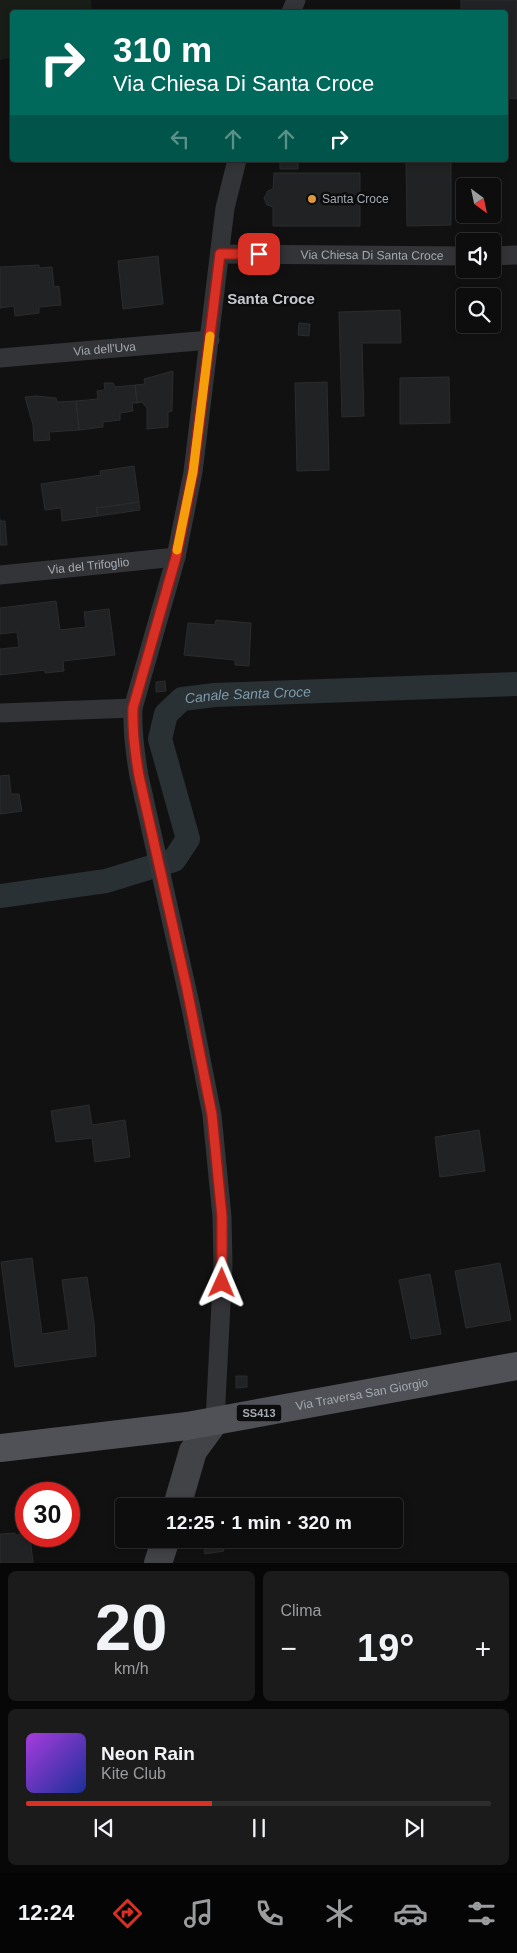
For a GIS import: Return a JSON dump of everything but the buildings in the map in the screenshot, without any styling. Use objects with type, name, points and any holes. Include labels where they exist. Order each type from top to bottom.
[{"type":"main road","name":"Via Traversa San Giorgio","points":[[0,1448],[187,1426],[517,1366]]},
{"type":"street","points":[[179,1498],[194,1450],[215,1421],[223,1266],[218,1168],[212,1115],[167,897],[132,742],[133,708],[176,557],[193,472],[225,208],[236,162]]},
{"type":"street","name":"Via Chiesa Di Santa Croce","points":[[220,254],[456,256]]},
{"type":"street","points":[[501,256],[517,255]]},
{"type":"street","name":"Via dell'Uva","points":[[0,358],[210,340]]},
{"type":"street","name":"Via del Trifoglio","points":[[0,574],[176,557]]},
{"type":"street","points":[[0,712],[133,708]]},
{"type":"street","points":[[158,1563],[163,1548]]},
{"type":"shaded area","points":[[0,0],[91,0],[92,10],[10,10],[10,58],[0,60]]},
{"type":"waterway","name":"Canale Santa Croce","points":[[0,896],[106,881],[174,860],[188,839],[160,739],[166,714],[182,699],[215,695],[517,684]]},
{"type":"slow traffic","points":[[177,550],[193,472],[210,336]]},
{"type":"place","name":"Santa Croce","points":[[312,199]]},
{"type":"district","name":"Santa Croce","points":[[271,298]]},
{"type":"route","points":[[222,1283],[222,1217],[212,1115],[187,989],[132,742],[132,724],[133,708],[176,557],[193,472],[220,254],[259,254]]}]
